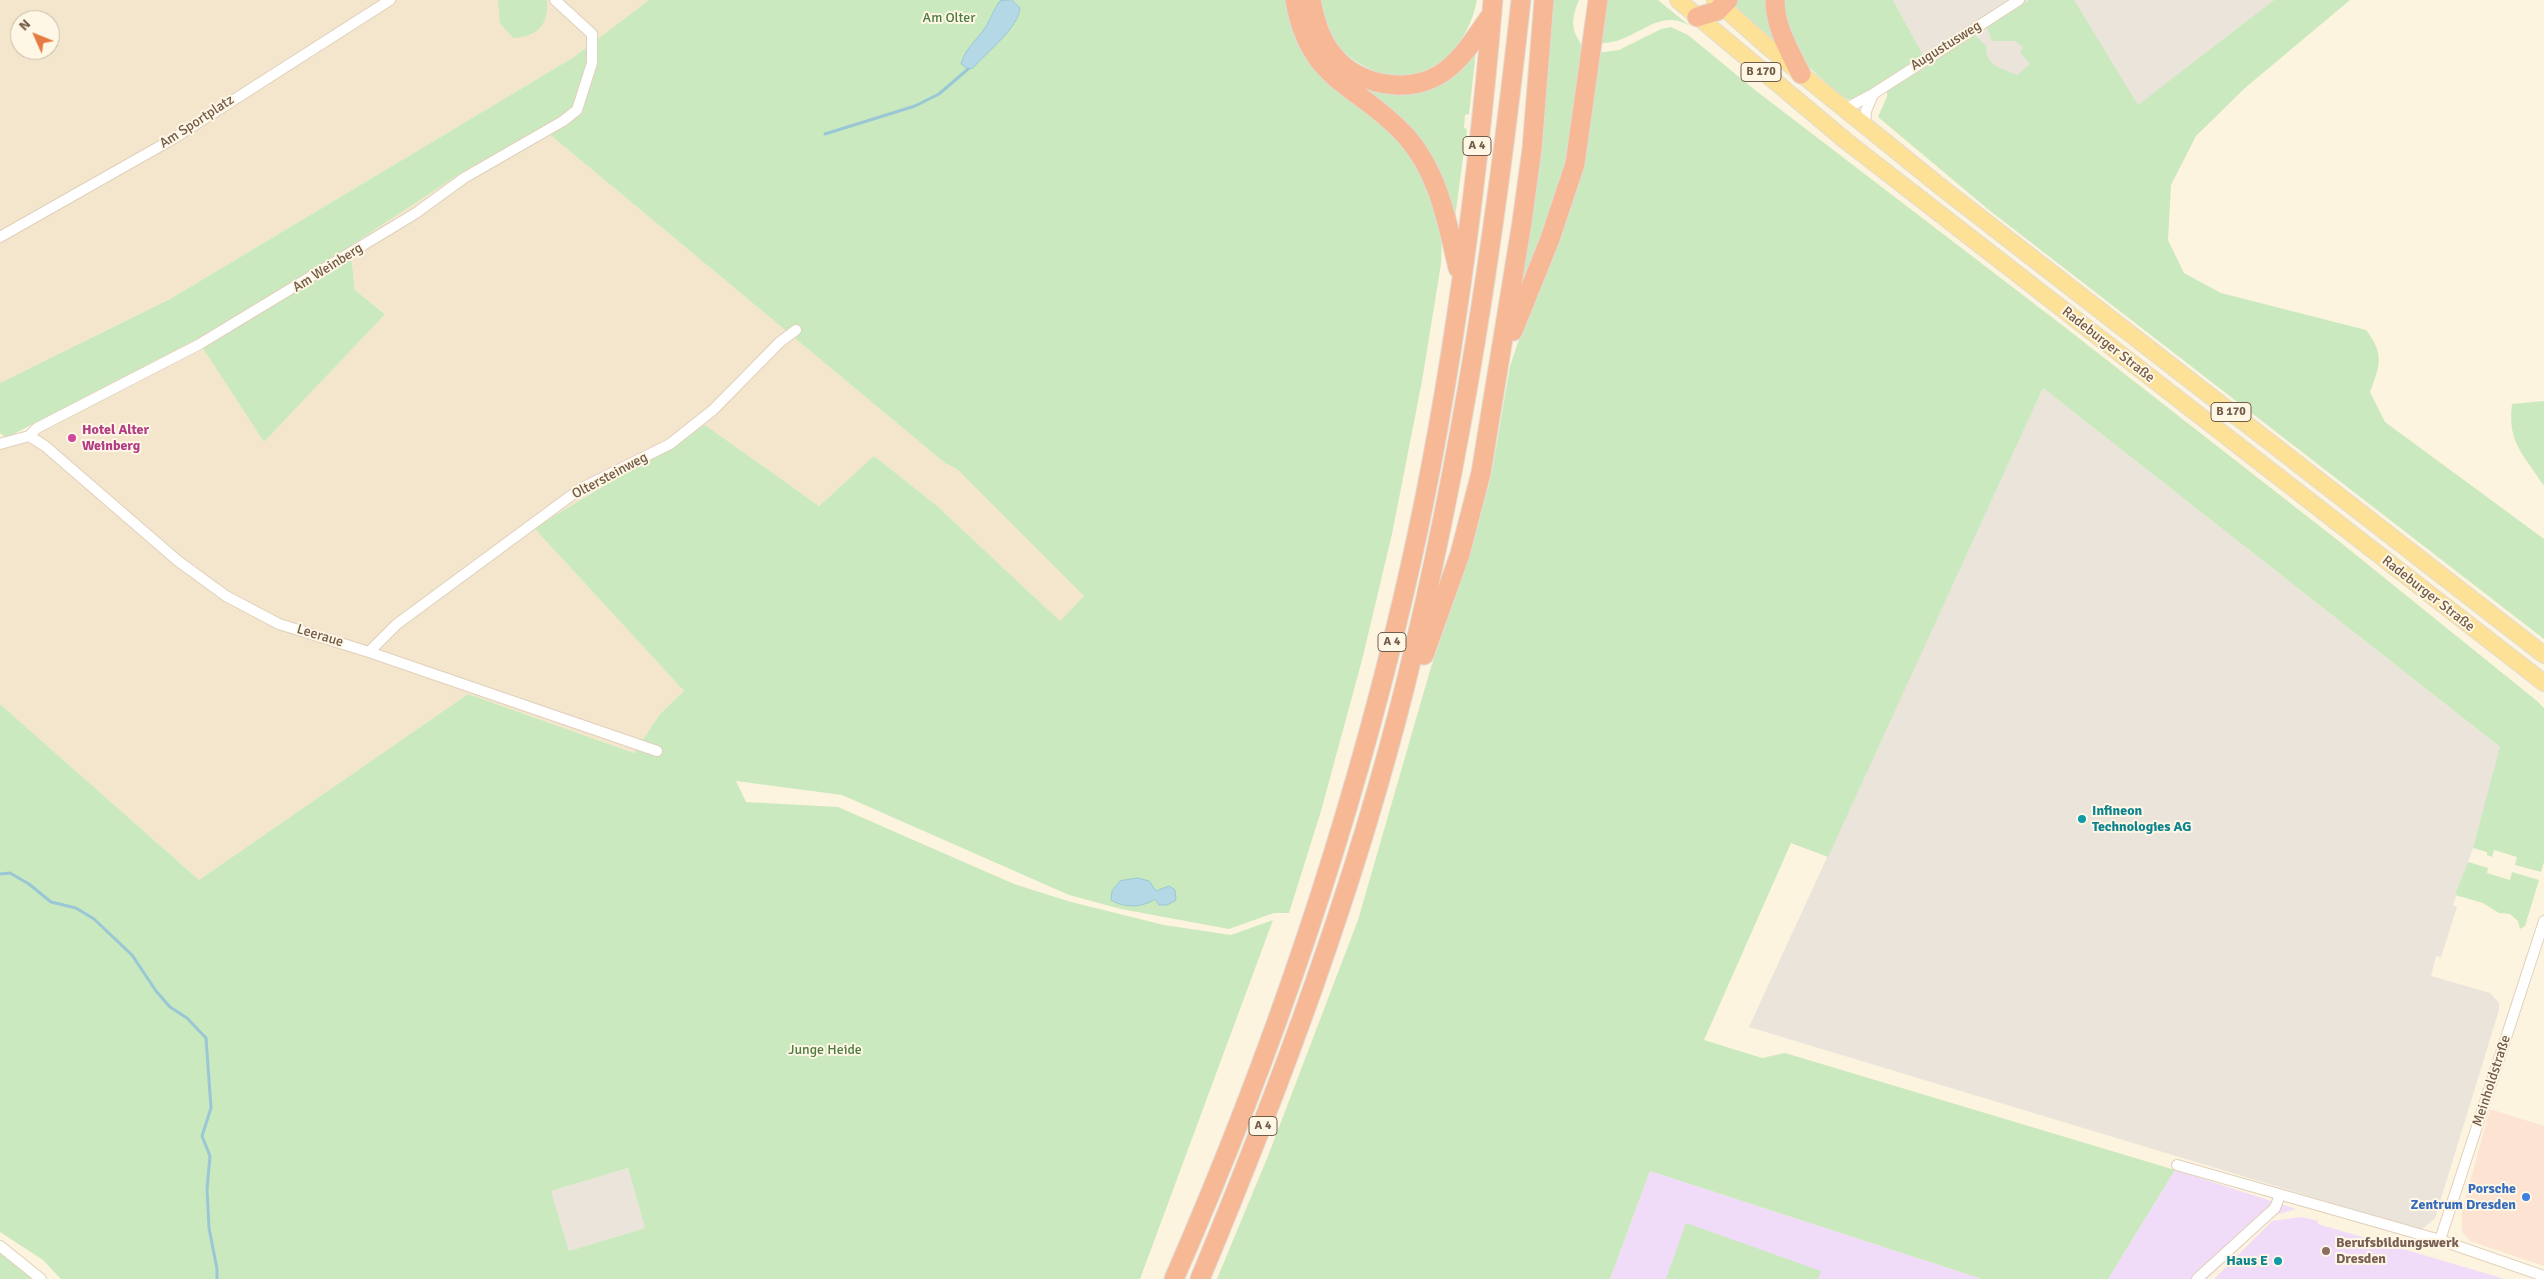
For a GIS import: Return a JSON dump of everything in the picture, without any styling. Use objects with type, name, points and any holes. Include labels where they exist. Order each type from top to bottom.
[{"type":"highway","points":[[1295,0],[1303,32],[1311,50],[1322,65],[1334,78],[1381,113],[1405,135],[1422,159],[1435,183],[1444,210],[1460,279]]},
{"type":"highway","points":[[1311,0],[1317,26],[1324,42],[1334,57],[1362,77],[1382,84],[1413,84],[1439,75],[1462,56],[1493,7]]},
{"type":"highway","name":"A 4","points":[[1200,1279],[1252,1155],[1320,970],[1379,782],[1406,685],[1450,491],[1468,398],[1497,205],[1522,0]]},
{"type":"highway","points":[[1406,685],[1422,658],[1460,554],[1481,473],[1532,149],[1544,0]]},
{"type":"highway","points":[[1498,372],[1570,184],[1575,164],[1598,0]]},
{"type":"highway","points":[[1774,0],[1783,39],[1801,74]]},
{"type":"highway","points":[[1698,17],[1717,11],[1722,2]]},
{"type":"highway","name":"A 4","points":[[1174,1279],[1233,1136],[1310,925],[1357,773],[1403,598],[1424,502],[1445,390],[1493,7]]},
{"type":"main road","name":"Radeburger Straße","points":[[1678,0],[1853,147],[2544,683]]},
{"type":"main road","name":"Radeburger Straße","points":[[1722,2],[1801,74],[1865,126],[2544,655]]},
{"type":"street","name":"Am Sportplatz","points":[[0,237],[171,140],[390,0]]},
{"type":"street","name":"Am Weinberg","points":[[0,444],[29,436],[37,428],[198,345],[416,214],[464,178],[563,121],[576,110],[592,63],[592,34],[554,0]]},
{"type":"street","name":"Augustusweg","points":[[1845,109],[1873,94],[2019,0]]},
{"type":"street","points":[[1865,126],[1866,111],[1873,94]]},
{"type":"street","name":"Oltersteinweg","points":[[369,652],[410,614],[580,489],[670,444],[713,410],[780,342],[796,330]]},
{"type":"street","name":"Leeraue","points":[[29,436],[52,452],[178,561],[226,596],[279,624],[369,652],[657,751]]},
{"type":"street","name":"Meinholdstraße","points":[[2440,1240],[2544,920]]},
{"type":"street","points":[[2178,1164],[2440,1240],[2544,1276]]},
{"type":"street","points":[[2197,1279],[2275,1208],[2280,1195]]},
{"type":"street","points":[[0,1246],[42,1279]]},
{"type":"shaded area","points":[[0,0],[649,0],[574,57],[170,299],[0,383]]},
{"type":"shaded area","points":[[1893,0],[2274,0],[2138,106],[2127,88],[1878,117],[1887,97],[1887,90],[1928,64]]},
{"type":"shaded area","points":[[542,128],[945,463],[957,469],[1084,596],[1060,621],[936,505],[874,456],[819,506],[705,425],[534,528],[684,691],[660,714],[634,753],[468,694],[199,880],[0,704],[0,447],[19,442],[30,443],[36,435],[204,349],[264,442],[385,313],[355,290],[350,246],[461,173]]},
{"type":"shaded area","points":[[2043,388],[2501,748],[2473,848],[2453,905],[2457,907],[2441,957],[2436,956],[2431,976],[2490,993],[2499,1003],[2499,1010],[2435,1218],[2421,1230],[1749,1027]]},
{"type":"shaded area","points":[[2490,1109],[2544,1126],[2544,1266],[2470,1241],[2462,1232],[2462,1211]]},
{"type":"shaded area","points":[[628,1168],[645,1228],[569,1251],[551,1191]]},
{"type":"shaded area","points":[[2175,1170],[2296,1209],[2275,1215],[2207,1279],[2108,1279]]},
{"type":"shaded area","points":[[1650,1171],[1982,1279],[1610,1279]]},
{"type":"shaded area","name":"Berufsbildungswerk Dresden","points":[[2302,1217],[2318,1221],[2318,1224],[2505,1279],[2214,1279],[2272,1221]]},
{"type":"green space","points":[[498,0],[547,0],[546,16],[540,28],[535,32],[513,38],[500,23]]},
{"type":"green space","points":[[649,0],[1289,0],[1424,172],[1442,233],[1441,264],[1422,381],[1392,534],[1362,660],[1321,811],[1289,913],[1274,913],[1229,929],[1121,909],[1069,895],[842,795],[736,781],[746,802],[838,807],[1014,884],[1071,902],[1164,925],[1231,935],[1273,920],[1140,1279],[61,1279],[43,1260],[0,1232],[0,704],[199,880],[468,694],[634,753],[660,714],[684,691],[534,528],[705,425],[819,506],[874,456],[936,505],[1060,621],[1084,596],[957,469],[945,463],[542,128],[461,173],[350,246],[355,290],[385,314],[264,442],[197,339],[6,438],[0,433],[0,383],[170,299],[574,57]],"holes":[[[628,1168],[645,1228],[569,1251],[551,1191]]]},
{"type":"green space","points":[[1321,0],[1477,0],[1471,21],[1462,39],[1449,54],[1435,66],[1418,73],[1399,76],[1379,73],[1354,60],[1340,49],[1328,30]]},
{"type":"green space","points":[[1551,0],[1579,0],[1574,14],[1573,26],[1577,38],[1586,50],[1564,190],[1521,290],[1538,170]]},
{"type":"green space","points":[[1607,0],[1658,0],[1691,27],[1679,21],[1667,20],[1656,23],[1623,39],[1598,43]]},
{"type":"green space","points":[[1735,0],[1769,0],[1785,53],[1730,7]]},
{"type":"green space","points":[[1778,0],[1893,0],[1923,55],[1858,97],[1850,100],[1842,97],[1802,61]]},
{"type":"green space","points":[[2029,0],[2074,0],[2138,105],[2274,0],[2350,0],[2245,88],[2196,136],[2171,185],[2168,240],[2184,273],[2221,293],[2366,330],[2376,346],[2379,360],[2370,392],[2385,422],[2544,539],[2544,639],[1989,210],[1878,117],[1887,97],[1887,90],[1974,34],[1986,46],[1986,53],[1991,62],[2017,75],[2030,64],[2020,52],[2023,47],[2015,41],[1992,41],[1987,27]]},
{"type":"green space","points":[[1671,27],[1688,35],[1755,90],[2062,325],[2340,542],[2537,701],[2544,708],[2544,862],[2541,872],[2515,865],[2517,857],[2494,850],[2492,857],[2487,855],[2487,852],[2473,848],[2500,747],[2043,388],[1828,857],[1791,843],[1704,1040],[1762,1058],[1785,1053],[2175,1170],[2108,1279],[1982,1279],[1650,1171],[1610,1279],[1217,1279],[1268,1156],[1358,920],[1431,667],[1469,557],[1491,477],[1510,366],[1530,307],[1597,53],[1619,50],[1661,29]]},
{"type":"green space","points":[[1476,51],[1469,114],[1465,115],[1464,128],[1467,129],[1455,217],[1446,193],[1334,65],[1379,90]]},
{"type":"green space","points":[[2544,401],[2544,486],[2519,448],[2512,429],[2511,417],[2512,404]]},
{"type":"green space","points":[[2468,862],[2488,868],[2487,873],[2510,880],[2512,872],[2539,880],[2525,926],[2520,929],[2518,921],[2510,914],[2499,913],[2483,903],[2455,895]]},
{"type":"green space","points":[[1686,1223],[1821,1271],[1818,1279],[1666,1279]]},
{"type":"green space","points":[[0,1253],[34,1279],[0,1279]]},
{"type":"water","points":[[1012,0],[1020,8],[1014,23],[1001,40],[973,68],[968,69],[961,64],[965,54],[985,28],[1000,1]]},
{"type":"water","points":[[1138,878],[1149,881],[1156,891],[1169,886],[1175,890],[1176,900],[1167,905],[1159,905],[1155,899],[1144,904],[1127,906],[1111,900],[1112,891],[1120,881]]},
{"type":"waterway","points":[[825,134],[915,106],[939,94],[968,69]]},
{"type":"waterway","points":[[0,874],[10,873],[29,884],[51,902],[76,908],[94,919],[132,955],[156,991],[170,1007],[187,1018],[206,1038],[211,1108],[202,1136],[210,1156],[207,1189],[209,1228],[217,1269],[217,1279]]},
{"type":"place","name":"Hotel Alter Weinberg","points":[[72,438]]},
{"type":"place","name":"Infineon Technologies AG","points":[[2082,819]]},
{"type":"place","name":"Porsche Zentrum Dresden","points":[[2526,1197]]},
{"type":"place","name":"Berufsbildungswerk Dresden","points":[[2326,1251]]},
{"type":"place","name":"Haus E","points":[[2278,1261]]},
{"type":"park label","name":"Am Olter","points":[[949,18]]},
{"type":"park label","name":"Junge Heide","points":[[825,1050]]}]
